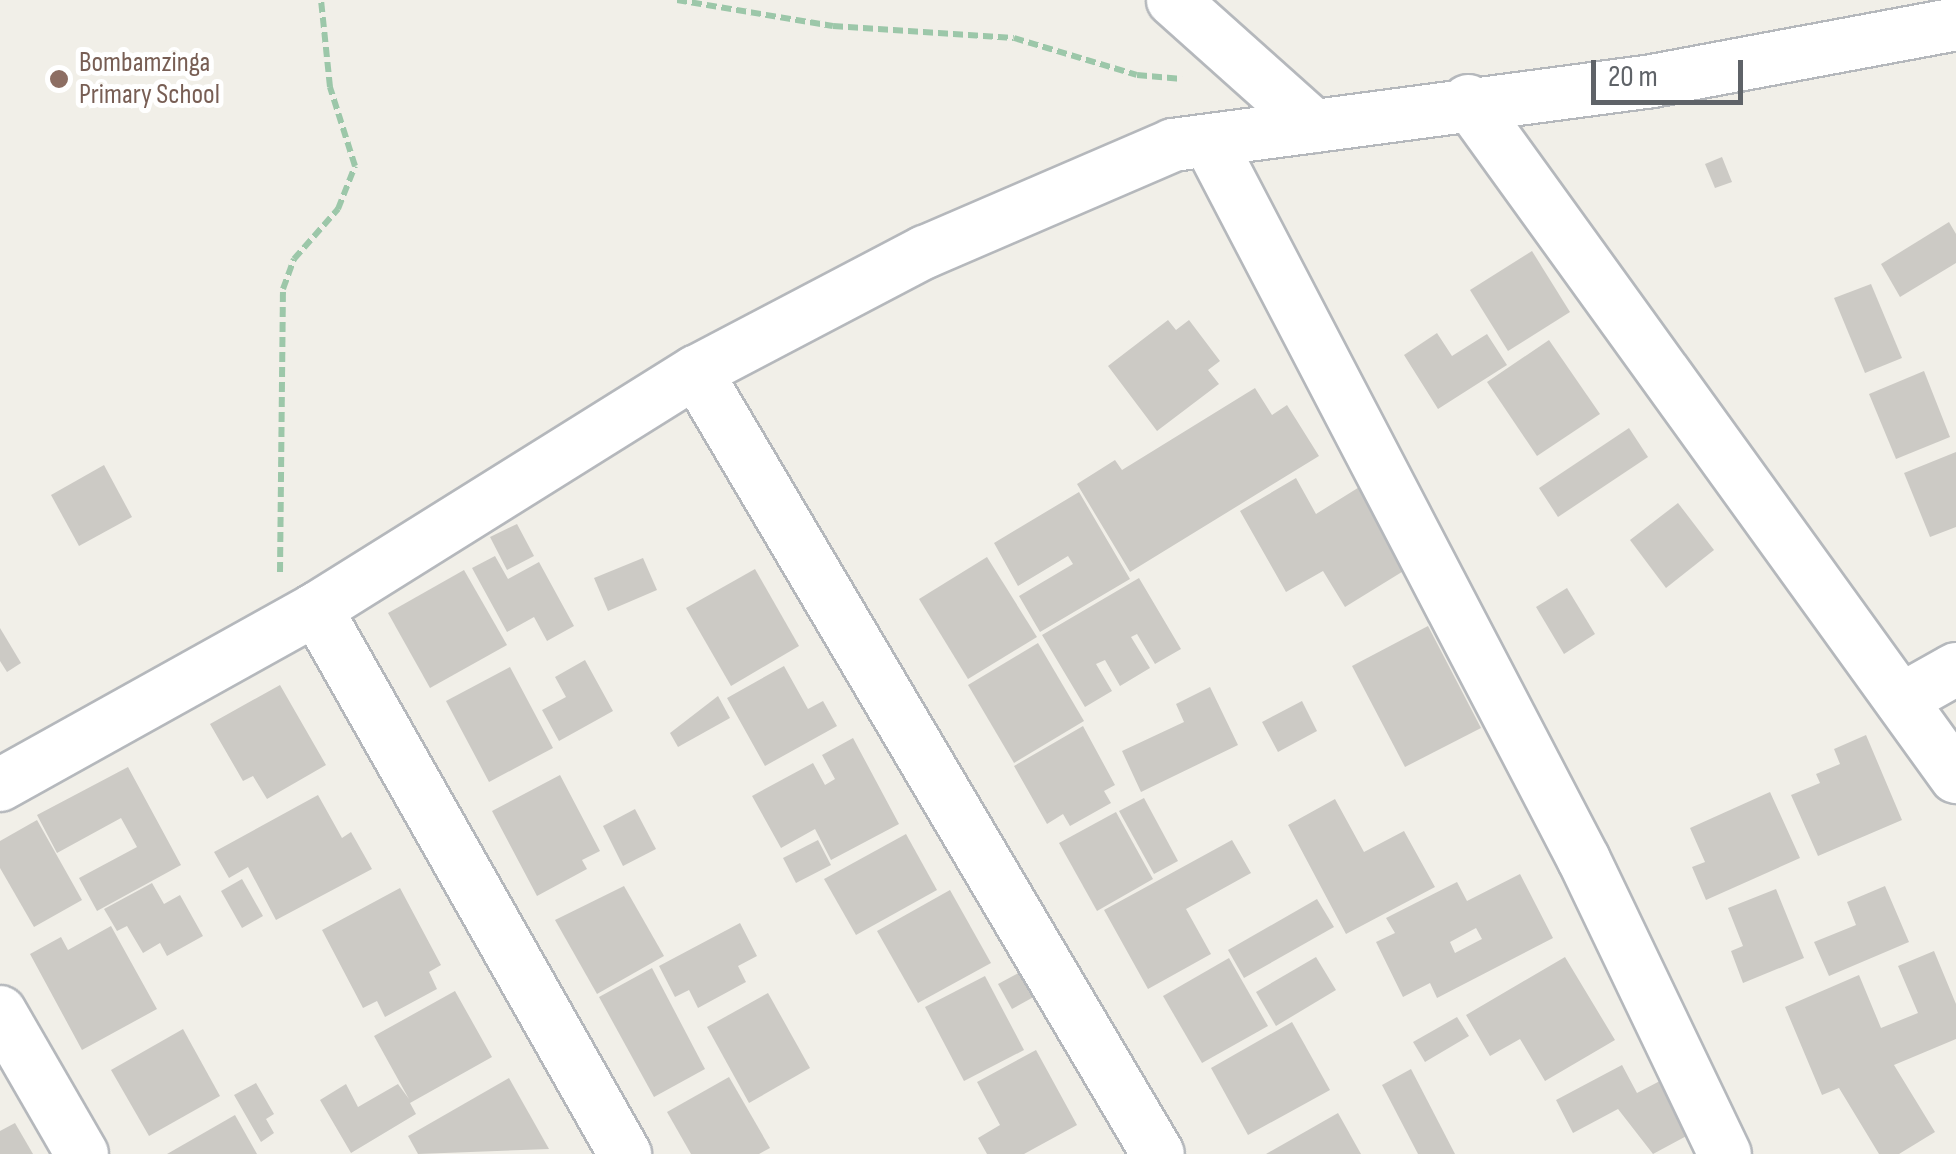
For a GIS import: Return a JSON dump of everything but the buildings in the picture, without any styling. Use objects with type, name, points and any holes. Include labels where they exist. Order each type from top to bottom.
[{"type":"street","points":[[1172,0],[1314,126]]},
{"type":"street","points":[[0,785],[297,619],[696,372],[925,252],[1173,145],[1210,145],[1468,101],[1652,81],[1956,24]]},
{"type":"street","points":[[1468,101],[1956,777]]},
{"type":"street","points":[[1210,145],[1584,860],[1725,1154]]},
{"type":"street","points":[[696,372],[1158,1154]]},
{"type":"street","points":[[297,619],[625,1154]]},
{"type":"street","points":[[1901,700],[1956,669]]},
{"type":"street","points":[[0,1012],[82,1154]]},
{"type":"path","points":[[297,619],[283,290],[294,259],[338,209],[355,166],[330,87],[321,0]]},
{"type":"path","points":[[677,0],[833,26],[1014,38],[1138,75],[1180,80],[1248,68]]},
{"type":"place","name":"Bombamzinga Primary School","points":[[59,79]]}]
